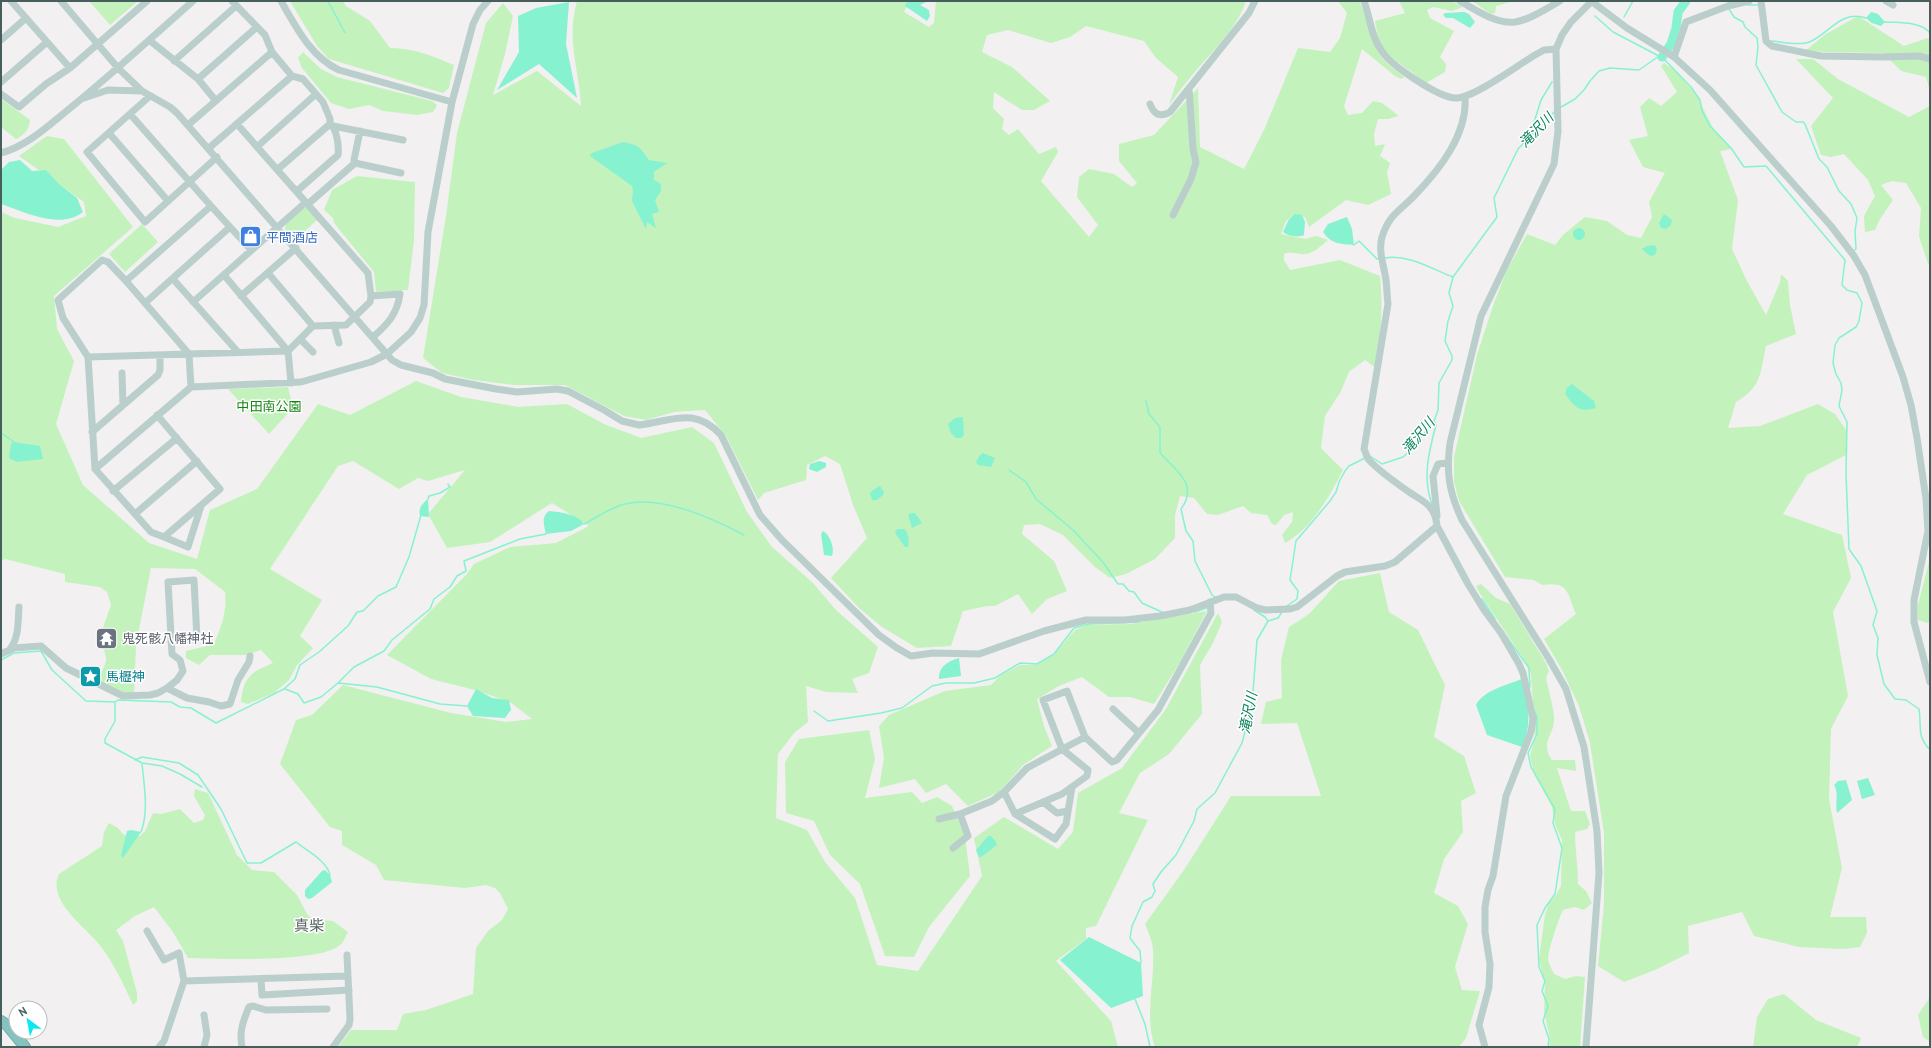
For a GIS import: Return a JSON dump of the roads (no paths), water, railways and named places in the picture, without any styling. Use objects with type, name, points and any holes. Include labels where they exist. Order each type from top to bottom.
[{"type":"highway","points":[[1,1021],[7,1025],[26,1047]]},
{"type":"street","points":[[11,1],[70,68]]},
{"type":"street","points":[[61,1],[118,68],[142,91],[170,107],[188,125],[392,360],[401,365],[433,373],[445,379],[517,392],[557,389],[568,391],[622,421],[631,424],[639,425],[685,417],[697,418],[711,424],[721,435],[760,515],[782,540],[879,635],[911,656],[933,654],[978,654],[1044,630],[1086,620],[1125,620],[1160,616],[1190,610],[1224,597],[1236,597],[1257,608],[1265,610],[1290,609],[1296,607],[1337,576],[1345,572],[1385,566],[1395,562],[1437,526]]},
{"type":"street","points":[[1,94],[19,107],[46,84],[70,68],[99,44],[147,1]]},
{"type":"street","points":[[1,153],[19,146],[36,135],[79,101],[149,40],[184,4],[193,1]]},
{"type":"street","points":[[281,1],[318,58],[327,64],[339,70],[452,102]]},
{"type":"street","points":[[95,469],[191,387],[290,383],[314,379],[366,364],[386,354],[411,332],[420,318],[424,305],[428,232],[452,102],[473,24],[480,10],[488,1]]},
{"type":"street","points":[[1150,104],[1153,112],[1159,116],[1164,116],[1170,112],[1249,14],[1254,1]]},
{"type":"street","points":[[1364,1],[1375,39],[1381,51],[1390,61],[1441,94],[1457,98],[1465,96],[1483,87],[1544,50],[1556,49]]},
{"type":"street","points":[[1460,1],[1487,16],[1510,22],[1526,18],[1560,1]]},
{"type":"street","points":[[1586,1047],[1599,874],[1596,824],[1584,747],[1566,689],[1549,659],[1462,520],[1453,501],[1448,482],[1447,463],[1450,443],[1481,316],[1554,164],[1558,131],[1556,49],[1562,35],[1571,22],[1592,1],[1627,28],[1674,57],[1710,90],[1831,226],[1854,256],[1873,294],[1903,377],[1911,405],[1925,491],[1928,531],[1914,600],[1914,622],[1930,682]]},
{"type":"street","points":[[1674,57],[1686,22],[1728,6],[1749,1]]},
{"type":"street","points":[[1761,1],[1766,41],[1772,46],[1821,56],[1919,56],[1930,59]]},
{"type":"street","points":[[1886,1],[1893,5]]},
{"type":"street","points":[[174,60],[234,3],[265,35],[272,52],[292,76],[303,79],[323,102],[339,148],[338,155],[297,191]]},
{"type":"street","points":[[1,40],[26,18]]},
{"type":"street","points":[[198,79],[257,27]]},
{"type":"street","points":[[149,40],[198,79],[216,101]]},
{"type":"street","points":[[1,82],[47,42]]},
{"type":"street","points":[[188,125],[272,52]]},
{"type":"street","points":[[209,148],[292,76]]},
{"type":"street","points":[[1173,215],[1191,179],[1196,162],[1193,149],[1189,88]]},
{"type":"street","points":[[79,101],[108,90],[142,91]]},
{"type":"street","points":[[258,146],[316,94]]},
{"type":"street","points":[[150,96],[88,152],[145,222],[217,157]]},
{"type":"street","points":[[1436,518],[1425,500],[1409,492],[1369,460],[1364,449],[1388,304],[1380,244],[1382,237],[1392,216],[1413,196],[1442,163],[1462,125],[1465,96]]},
{"type":"street","points":[[130,114],[251,250]]},
{"type":"street","points":[[88,357],[237,351],[288,351],[314,326],[346,325],[370,302],[371,296],[368,273],[258,146],[237,124]]},
{"type":"street","points":[[331,125],[402,140]]},
{"type":"street","points":[[278,169],[331,125]]},
{"type":"street","points":[[355,163],[354,160],[360,131]]},
{"type":"street","points":[[109,133],[168,201]]},
{"type":"street","points":[[355,163],[401,173]]},
{"type":"street","points":[[194,302],[277,227],[355,163]]},
{"type":"street","points":[[126,281],[211,206]]},
{"type":"street","points":[[145,303],[230,227]]},
{"type":"street","points":[[241,296],[296,248]]},
{"type":"street","points":[[191,387],[189,354],[108,262],[102,260],[58,300],[63,318],[88,357],[95,469],[151,532],[188,546],[201,506]]},
{"type":"street","points":[[268,274],[314,326]]},
{"type":"street","points":[[224,275],[288,351],[290,383]]},
{"type":"street","points":[[173,279],[237,351]]},
{"type":"street","points":[[371,296],[400,294],[398,306],[394,315],[387,325],[373,337]]},
{"type":"street","points":[[334,325],[339,343]]},
{"type":"street","points":[[300,339],[313,352]]},
{"type":"street","points":[[92,432],[158,375],[160,370],[160,355]]},
{"type":"street","points":[[122,373],[123,405]]},
{"type":"street","points":[[157,415],[220,489],[164,537]]},
{"type":"street","points":[[114,490],[177,438]]},
{"type":"street","points":[[135,514],[197,461]]},
{"type":"street","points":[[1447,463],[1438,464],[1433,476],[1437,526],[1468,584],[1484,610],[1501,633],[1519,664],[1523,673],[1533,719],[1530,732],[1506,796],[1493,876],[1488,890],[1485,907],[1485,932],[1490,964],[1489,987],[1480,1026],[1485,1047]]},
{"type":"street","points":[[1,654],[9,650],[40,646],[66,668],[123,696],[150,695],[158,693],[177,680],[183,671],[180,660],[172,654],[171,642],[168,582],[194,580],[197,639],[171,642]]},
{"type":"street","points":[[1015,814],[1062,794],[1087,776],[1088,770],[1062,749],[1043,700],[1067,692],[1085,737],[1112,762],[1117,760],[1158,710],[1211,613],[1210,602]]},
{"type":"street","points":[[9,650],[14,644],[17,632],[19,607]]},
{"type":"street","points":[[167,688],[188,698],[209,702],[220,706],[230,704],[238,680],[249,662],[250,656]]},
{"type":"street","points":[[1113,709],[1139,733]]},
{"type":"street","points":[[939,819],[960,814],[992,801],[1004,792],[1027,768],[1085,737]]},
{"type":"street","points":[[1004,792],[1015,814],[1055,839],[1066,824],[1072,787]]},
{"type":"street","points":[[1043,802],[1057,813],[1068,811]]},
{"type":"street","points":[[953,848],[968,836],[960,814]]},
{"type":"street","points":[[147,931],[164,960],[179,953],[184,981],[164,1041],[159,1047]]},
{"type":"street","points":[[333,1047],[348,1025],[347,955]]},
{"type":"street","points":[[184,981],[348,976]]},
{"type":"street","points":[[261,979],[262,996],[348,990]]},
{"type":"street","points":[[242,1047],[240,1038],[242,1024],[249,1007],[253,1006],[266,1010],[327,1009]]},
{"type":"street","points":[[204,1015],[207,1035],[204,1047]]},
{"type":"waterway","points":[[328,1],[345,33]]},
{"type":"waterway","points":[[1624,17],[1633,1]]},
{"type":"waterway","name":"滝沢川","points":[[1662,57],[1671,44],[1676,28],[1678,12],[1686,1]]},
{"type":"waterway","points":[[1748,5],[1758,5]]},
{"type":"waterway","points":[[1729,9],[1734,17],[1743,22],[1745,27],[1757,38],[1758,47],[1756,65],[1782,112],[1796,122],[1803,122],[1805,124],[1819,159],[1827,167],[1839,191],[1851,204],[1857,218],[1855,231],[1856,249],[1853,251]]},
{"type":"waterway","points":[[1595,16],[1613,32],[1659,56]]},
{"type":"waterway","points":[[1772,41],[1796,44],[1805,43],[1816,39],[1835,24],[1849,17],[1857,16],[1866,18]]},
{"type":"waterway","points":[[1885,22],[1921,26],[1930,33]]},
{"type":"waterway","points":[[1561,107],[1575,99],[1599,71],[1610,68],[1639,70],[1659,56],[1662,57],[1691,87],[1700,100],[1702,111],[1710,126],[1731,148],[1744,167],[1766,166],[1845,260],[1842,285],[1847,290],[1857,293],[1862,303],[1859,321],[1856,327],[1839,338],[1835,345],[1833,363],[1836,374],[1841,383],[1842,390],[1839,406],[1847,422],[1846,474],[1849,549],[1861,566],[1877,611],[1873,625],[1878,638],[1877,655],[1884,684],[1895,699],[1906,700],[1919,709],[1921,735],[1930,750]]},
{"type":"waterway","points":[[1530,135],[1541,100],[1552,82]]},
{"type":"waterway","name":"滝沢川","points":[[1370,456],[1382,464],[1403,457],[1411,450],[1434,421],[1438,410],[1439,383],[1452,360],[1452,356],[1445,341],[1448,321],[1453,306],[1449,293],[1453,277],[1497,217],[1494,198],[1518,149],[1556,110]]},
{"type":"waterway","points":[[1354,245],[1359,241],[1377,259],[1379,259]]},
{"type":"waterway","points":[[1385,258],[1394,257],[1411,260],[1453,277]]},
{"type":"waterway","points":[[1146,401],[1149,414],[1160,427],[1160,453],[1183,478],[1186,485],[1188,493],[1181,509],[1186,531],[1193,541],[1195,561],[1212,595],[1215,597]]},
{"type":"waterway","points":[[1432,504],[1427,484],[1427,474],[1429,455],[1436,425],[1434,421]]},
{"type":"waterway","points":[[1,433],[14,442]]},
{"type":"waterway","name":"滝沢川","points":[[1287,606],[1297,599],[1298,591],[1290,580],[1296,541],[1330,501],[1349,466],[1365,458]]},
{"type":"waterway","points":[[1009,470],[1026,482],[1036,499],[1073,530],[1102,561],[1118,584],[1123,584],[1129,591],[1134,592],[1142,603],[1164,613]]},
{"type":"waterway","points":[[428,499],[429,496],[440,493],[450,487],[448,484]]},
{"type":"waterway","points":[[584,524],[620,505],[639,502],[655,503],[670,505],[702,515],[744,535]]},
{"type":"waterway","points":[[1,660],[14,653],[41,651],[52,670],[86,701],[115,702],[118,700],[171,702],[180,707],[191,708],[216,723],[284,689],[295,679],[300,665],[319,652],[348,626],[357,612],[363,611],[378,596],[396,587],[409,557],[421,515]]},
{"type":"waterway","points":[[338,683],[354,667],[384,651],[392,640],[430,609],[434,599],[450,587],[457,576],[466,571],[464,561],[520,539],[546,534]]},
{"type":"waterway","points":[[1482,599],[1495,619]]},
{"type":"waterway","points":[[1195,612],[1209,607]]},
{"type":"waterway","points":[[1254,610],[1265,617],[1268,621]]},
{"type":"waterway","name":"滝沢川","points":[[1141,963],[1140,951],[1130,938],[1132,926],[1143,902],[1152,897],[1155,891],[1153,884],[1176,855],[1194,821],[1197,809],[1215,793],[1242,743],[1252,705],[1257,640],[1268,621],[1278,618],[1282,612]]},
{"type":"waterway","points":[[814,711],[828,721],[881,713],[902,708],[932,686],[946,683],[974,683],[995,678],[1020,663],[1037,664],[1054,654],[1074,628],[1089,624],[1139,622]]},
{"type":"waterway","points":[[1506,636],[1529,668],[1530,687]]},
{"type":"waterway","points":[[285,689],[298,694],[304,703],[321,697],[338,683],[377,687],[440,704],[467,706]]},
{"type":"waterway","points":[[115,702],[115,721],[105,739],[105,743],[142,763],[162,766],[180,774],[202,787]]},
{"type":"waterway","points":[[1534,710],[1537,717],[1537,734],[1528,753],[1531,767],[1555,809],[1553,823],[1562,848],[1555,894],[1545,908],[1537,925],[1539,967],[1545,981],[1542,991],[1548,1006],[1543,1021],[1549,1039],[1548,1047]]},
{"type":"waterway","points":[[135,760],[142,757],[179,763],[198,775],[221,809],[247,863],[261,863],[296,842],[321,861],[325,865],[330,875]]},
{"type":"waterway","points":[[141,832],[145,816],[145,789],[142,763]]},
{"type":"waterway","name":"滝沢川","points":[[1135,999],[1145,1024],[1150,1047]]},
{"type":"place","name":"平間酒店","points":[[251,237]]},
{"type":"place","name":"鬼死骸八幡神社","points":[[106,638]]},
{"type":"place","name":"馬櫪神","points":[[90,676]]},
{"type":"district","name":"真柴","points":[[309,925]]},
{"type":"park label","name":"中田南公園","points":[[269,406]]}]
